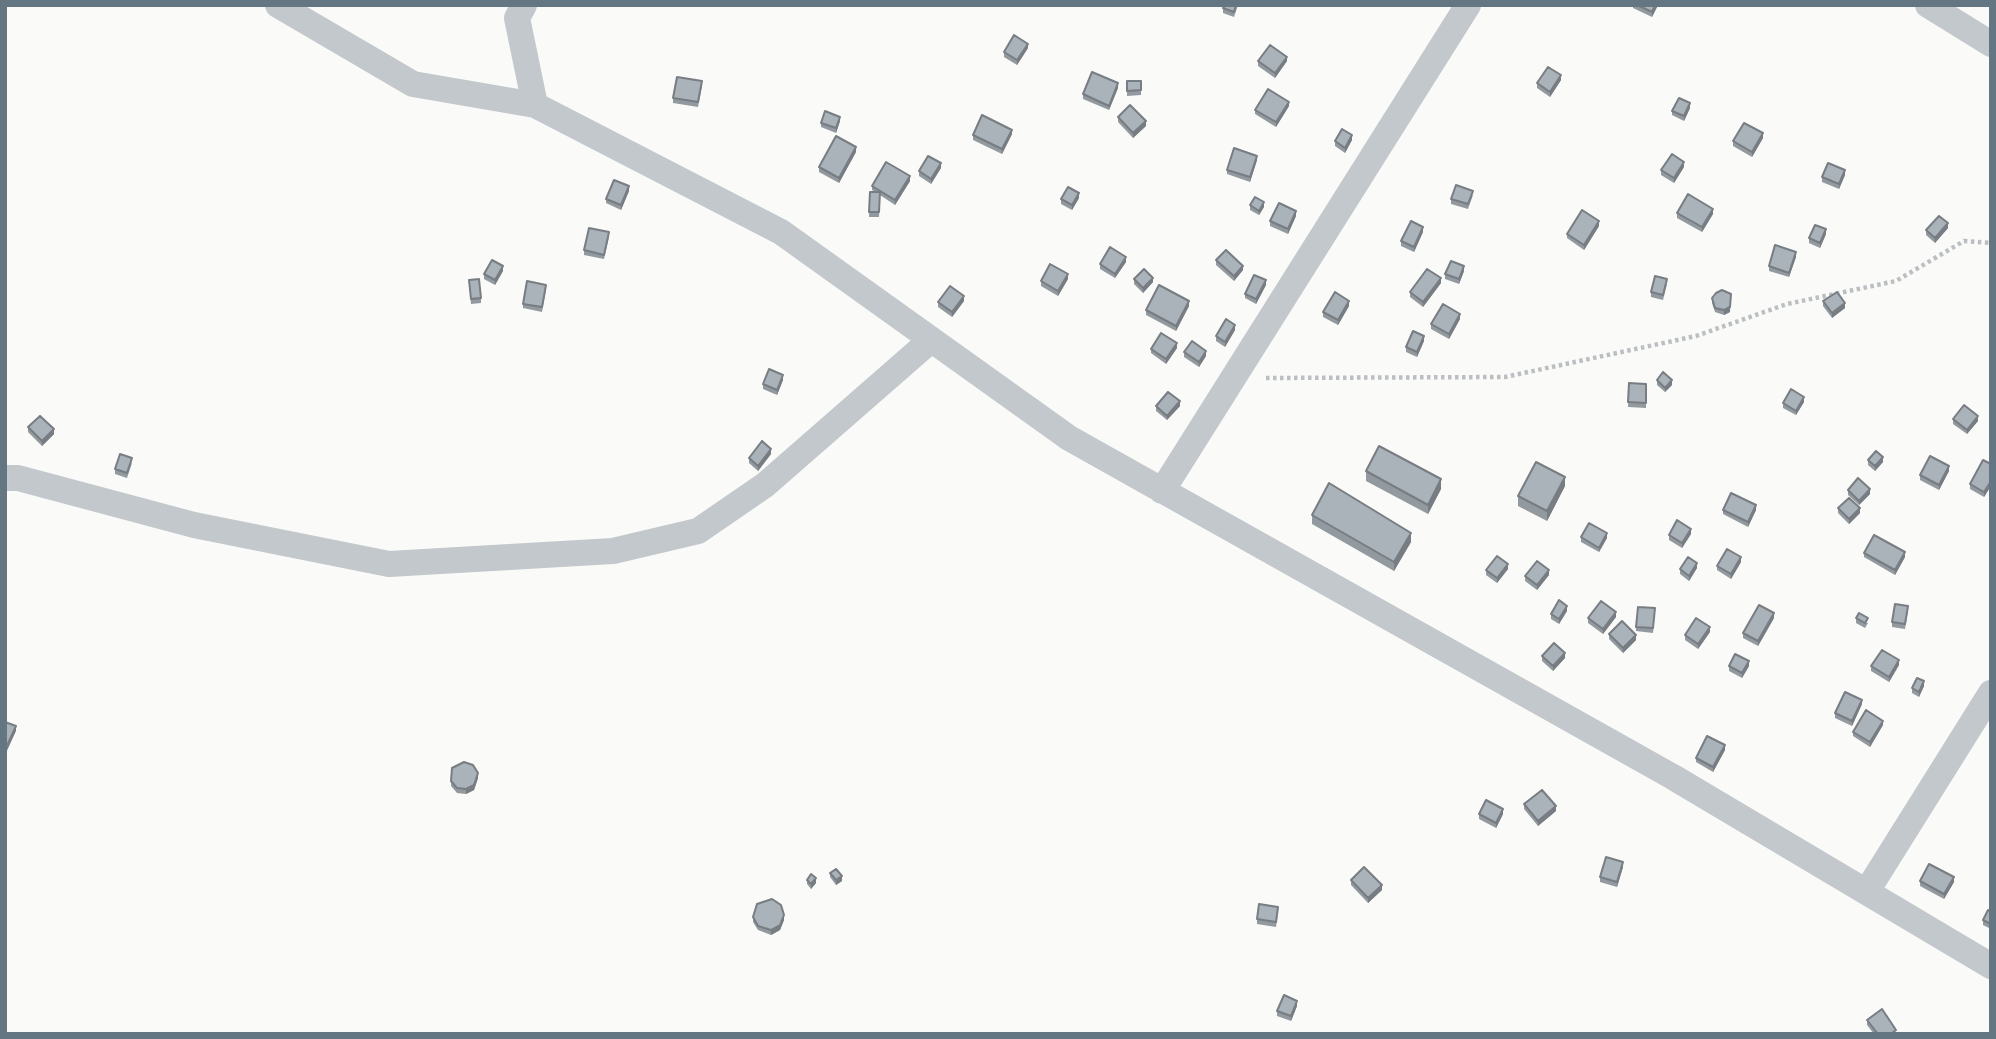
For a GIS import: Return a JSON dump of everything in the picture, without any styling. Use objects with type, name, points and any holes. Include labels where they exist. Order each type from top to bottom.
[{"type":"street","points":[[278,5],[413,84],[535,105],[781,232],[1069,438],[1673,777],[1991,966]]},
{"type":"street","points":[[524,5],[517,18],[535,105]]},
{"type":"street","points":[[1162,491],[1468,5]]},
{"type":"street","points":[[1928,5],[1991,44]]},
{"type":"street","points":[[5,478],[18,478],[194,525],[389,564],[613,551],[698,531],[765,485],[931,340]]},
{"type":"street","points":[[1867,891],[1991,693]]},
{"type":"path","points":[[1233,378],[1505,377],[1696,336],[1787,304],[1896,281],[1964,241],[1991,243]]},
{"type":"building","points":[[1225,5],[1236,5],[1234,12],[1223,8]]},
{"type":"building","points":[[1637,5],[1655,5],[1652,12]]},
{"type":"building","points":[[1014,35],[1028,44],[1017,60],[1004,52]]},
{"type":"building","points":[[1270,45],[1287,57],[1275,73],[1258,61]]},
{"type":"building","points":[[1548,67],[1561,75],[1550,92],[1537,83]]},
{"type":"building","points":[[1092,72],[1118,83],[1109,106],[1083,94]]},
{"type":"building","points":[[677,77],[702,81],[698,102],[673,98]]},
{"type":"building","points":[[1127,81],[1141,81],[1141,90],[1127,91]]},
{"type":"building","points":[[1268,89],[1289,102],[1276,122],[1255,110]]},
{"type":"building","points":[[1679,98],[1690,103],[1684,116],[1672,111]]},
{"type":"building","points":[[1130,105],[1146,121],[1133,133],[1118,117]]},
{"type":"building","points":[[825,111],[840,117],[836,128],[821,123]]},
{"type":"building","points":[[982,115],[1012,130],[1002,149],[973,135]]},
{"type":"building","points":[[1744,123],[1763,133],[1752,152],[1733,141]]},
{"type":"building","points":[[1342,129],[1352,135],[1345,148],[1335,141]]},
{"type":"building","points":[[836,136],[856,147],[839,178],[819,167]]},
{"type":"building","points":[[1234,148],[1257,156],[1250,177],[1227,170]]},
{"type":"building","points":[[1672,154],[1684,162],[1674,178],[1661,170]]},
{"type":"building","points":[[928,156],[941,163],[931,179],[919,171]]},
{"type":"building","points":[[886,162],[910,176],[895,200],[872,186]]},
{"type":"building","points":[[1828,163],[1845,170],[1839,184],[1822,177]]},
{"type":"building","points":[[614,180],[629,186],[621,205],[606,199]]},
{"type":"building","points":[[1456,185],[1473,191],[1468,204],[1451,199]]},
{"type":"building","points":[[1068,187],[1079,193],[1072,205],[1061,199]]},
{"type":"building","points":[[870,192],[880,192],[879,212],[869,212]]},
{"type":"building","points":[[1688,194],[1713,209],[1702,227],[1677,213]]},
{"type":"building","points":[[1255,197],[1264,202],[1259,211],[1250,205]]},
{"type":"building","points":[[1279,203],[1296,211],[1288,229],[1270,221]]},
{"type":"building","points":[[1582,210],[1599,221],[1584,245],[1567,234]]},
{"type":"building","points":[[1939,216],[1948,223],[1935,238],[1926,230]]},
{"type":"building","points":[[1411,221],[1423,227],[1414,247],[1401,241]]},
{"type":"building","points":[[1815,225],[1826,229],[1820,243],[1809,238]]},
{"type":"building","points":[[589,228],[609,232],[604,255],[584,250]]},
{"type":"building","points":[[1775,245],[1796,252],[1789,273],[1769,266]]},
{"type":"building","points":[[1110,247],[1126,257],[1115,274],[1100,264]]},
{"type":"building","points":[[1226,250],[1243,266],[1234,276],[1216,260]]},
{"type":"building","points":[[492,260],[503,266],[495,280],[484,274]]},
{"type":"building","points":[[1451,261],[1464,266],[1459,279],[1445,274]]},
{"type":"building","points":[[1050,264],[1068,274],[1058,291],[1041,281]]},
{"type":"building","points":[[1144,269],[1153,278],[1143,288],[1134,279]]},
{"type":"building","points":[[1427,269],[1441,278],[1423,302],[1410,292]]},
{"type":"building","points":[[1254,275],[1266,280],[1256,299],[1245,294]]},
{"type":"building","points":[[1655,276],[1667,279],[1663,295],[1651,292]]},
{"type":"building","points":[[479,279],[481,298],[471,299],[469,280]]},
{"type":"building","points":[[527,281],[546,285],[542,307],[523,304]]},
{"type":"building","points":[[1159,285],[1189,301],[1176,326],[1146,310]]},
{"type":"building","points":[[950,286],[964,296],[952,312],[938,302]]},
{"type":"building","points":[[1722,290],[1731,294],[1730,307],[1724,310],[1715,308],[1712,298]]},
{"type":"building","points":[[1335,292],[1349,301],[1338,320],[1323,312]]},
{"type":"building","points":[[1837,292],[1845,303],[1832,313],[1823,301]]},
{"type":"building","points":[[1443,304],[1460,314],[1449,334],[1431,324]]},
{"type":"building","points":[[1226,319],[1235,325],[1225,342],[1216,336]]},
{"type":"building","points":[[1413,331],[1424,336],[1417,352],[1406,347]]},
{"type":"building","points":[[1161,333],[1177,343],[1166,359],[1151,349]]},
{"type":"building","points":[[1192,341],[1206,351],[1199,362],[1184,352]]},
{"type":"building","points":[[769,369],[783,375],[777,390],[763,384]]},
{"type":"building","points":[[1663,372],[1672,380],[1665,388],[1657,380]]},
{"type":"building","points":[[1629,383],[1646,384],[1646,403],[1628,402]]},
{"type":"building","points":[[1791,389],[1804,397],[1796,411],[1783,403]]},
{"type":"building","points":[[1168,392],[1180,401],[1167,416],[1156,406]]},
{"type":"building","points":[[1964,405],[1978,416],[1967,430],[1953,419]]},
{"type":"building","points":[[40,416],[54,429],[42,441],[28,427]]},
{"type":"building","points":[[762,441],[771,449],[758,466],[749,458]]},
{"type":"building","points":[[1379,446],[1441,479],[1428,505],[1366,471]]},
{"type":"building","points":[[1876,451],[1883,457],[1875,466],[1868,460]]},
{"type":"building","points":[[120,454],[132,458],[127,473],[115,469]]},
{"type":"building","points":[[1930,456],[1949,466],[1939,485],[1920,475]]},
{"type":"building","points":[[1983,460],[1991,464],[1991,481],[1984,492],[1970,484]]},
{"type":"building","points":[[1536,462],[1565,477],[1547,511],[1518,496]]},
{"type":"building","points":[[1858,478],[1870,489],[1859,501],[1848,490]]},
{"type":"building","points":[[1329,483],[1411,533],[1394,562],[1312,515]]},
{"type":"building","points":[[1731,493],[1756,505],[1748,522],[1723,510]]},
{"type":"building","points":[[1849,498],[1860,508],[1849,519],[1838,508]]},
{"type":"building","points":[[1677,520],[1691,529],[1682,543],[1669,535]]},
{"type":"building","points":[[1589,523],[1607,533],[1599,548],[1581,537]]},
{"type":"building","points":[[1874,535],[1905,552],[1895,570],[1864,553]]},
{"type":"building","points":[[1727,549],[1741,557],[1731,574],[1717,566]]},
{"type":"building","points":[[1497,556],[1508,564],[1497,578],[1486,570]]},
{"type":"building","points":[[1688,557],[1697,563],[1689,576],[1680,569]]},
{"type":"building","points":[[1537,561],[1549,570],[1537,585],[1525,576]]},
{"type":"building","points":[[1559,600],[1567,606],[1559,619],[1551,614]]},
{"type":"building","points":[[1601,601],[1616,612],[1603,629],[1588,618]]},
{"type":"building","points":[[1895,604],[1908,606],[1905,624],[1892,622]]},
{"type":"building","points":[[1759,605],[1774,613],[1758,641],[1743,633]]},
{"type":"building","points":[[1638,607],[1655,608],[1653,628],[1636,627]]},
{"type":"building","points":[[1859,613],[1868,618],[1865,623],[1856,618]]},
{"type":"building","points":[[1696,618],[1710,627],[1698,644],[1685,635]]},
{"type":"building","points":[[1622,621],[1636,635],[1623,648],[1609,634]]},
{"type":"building","points":[[1554,643],[1565,653],[1553,666],[1542,656]]},
{"type":"building","points":[[1882,650],[1899,660],[1889,677],[1871,666]]},
{"type":"building","points":[[1735,654],[1749,661],[1742,673],[1729,666]]},
{"type":"building","points":[[1917,678],[1924,681],[1919,692],[1912,688]]},
{"type":"building","points":[[1845,692],[1862,700],[1852,721],[1835,713]]},
{"type":"building","points":[[1866,710],[1883,721],[1870,742],[1853,732]]},
{"type":"building","points":[[5,722],[16,726],[5,750]]},
{"type":"building","points":[[1707,736],[1725,745],[1713,767],[1696,758]]},
{"type":"building","points":[[464,762],[473,765],[478,773],[474,785],[466,789],[457,788],[451,781],[452,768]]},
{"type":"building","points":[[1542,790],[1556,806],[1538,821],[1524,804]]},
{"type":"building","points":[[1486,800],[1503,809],[1496,823],[1479,814]]},
{"type":"building","points":[[1606,857],[1623,862],[1617,882],[1600,877]]},
{"type":"building","points":[[1929,864],[1954,877],[1944,894],[1920,881]]},
{"type":"building","points":[[1364,867],[1382,885],[1368,898],[1351,880]]},
{"type":"building","points":[[836,869],[842,876],[836,880],[830,873]]},
{"type":"building","points":[[811,874],[816,878],[811,884],[807,880]]},
{"type":"building","points":[[772,899],[781,905],[784,915],[780,925],[771,930],[758,926],[753,917],[757,904]]},
{"type":"building","points":[[1259,904],[1278,907],[1276,922],[1257,919]]},
{"type":"building","points":[[1988,910],[1991,912],[1991,924],[1983,920]]},
{"type":"building","points":[[1284,995],[1297,1001],[1291,1016],[1277,1011]]},
{"type":"building","points":[[1882,1009],[1896,1030],[1891,1034],[1878,1034],[1867,1020]]}]
